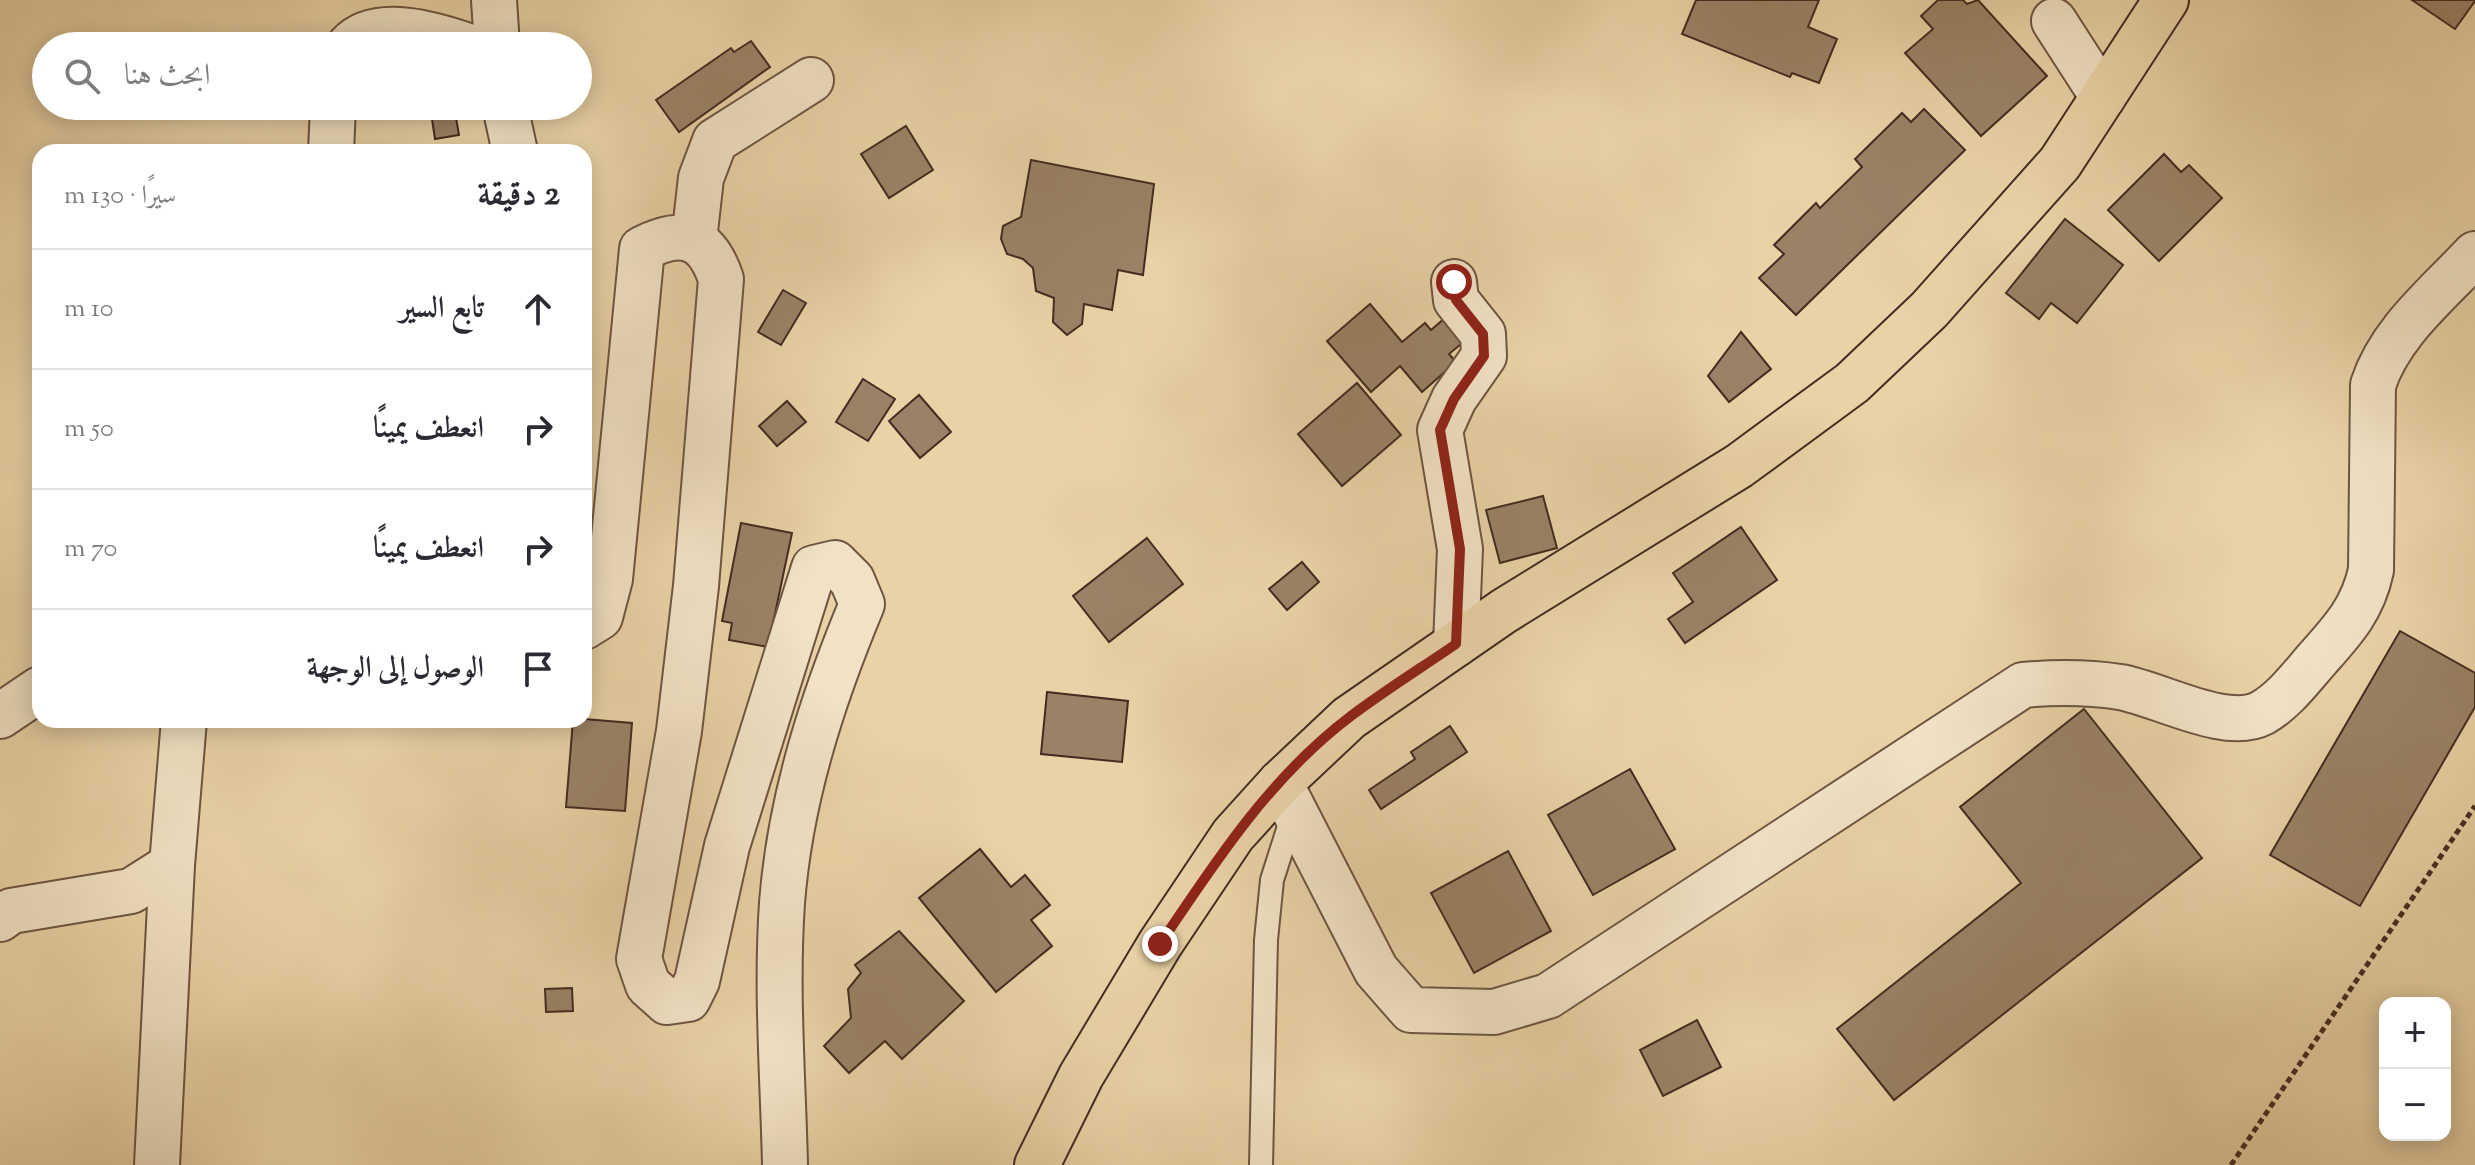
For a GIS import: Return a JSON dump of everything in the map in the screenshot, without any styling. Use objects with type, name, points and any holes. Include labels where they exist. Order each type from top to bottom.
[{"type":"main road","points":[[1037,1165],[1081,1076],[1160,944],[1233,835],[1287,795],[1349,718],[1456,644],[1739,466],[1852,383],[1929,310],[2060,163],[2166,0]]},
{"type":"street","points":[[494,0],[496,32]]},
{"type":"street","points":[[2054,21],[2103,97]]},
{"type":"street","points":[[380,26],[417,32]]},
{"type":"street","points":[[694,240],[701,178],[715,141],[811,80]]},
{"type":"street","points":[[331,144],[332,120]]},
{"type":"street","points":[[508,120],[513,144]]},
{"type":"street","points":[[592,622],[600,617],[610,579],[642,249],[667,236],[694,240],[713,255],[721,279],[696,586],[679,731],[639,959],[648,985],[667,1002],[688,999],[697,981],[727,846],[814,568],[835,563],[852,580],[862,604],[813,735],[793,824],[782,903],[785,1165]]},
{"type":"street","points":[[1287,795],[1376,970],[1411,1010],[1494,1012],[1548,996],[2023,685],[2068,681],[2123,687],[2234,720],[2261,713],[2285,695],[2354,617],[2365,597],[2371,570],[2373,385],[2381,360],[2400,334],[2475,254]]},
{"type":"street","points":[[1454,282],[1456,300],[1483,334],[1484,356],[1454,399],[1440,430],[1460,549],[1456,644]]},
{"type":"street","points":[[0,716],[32,694]]},
{"type":"street","points":[[157,1165],[172,865],[183,728]]},
{"type":"street","points":[[0,919],[11,911],[131,891],[172,865]]},
{"type":"lane","points":[[1261,1165],[1266,940],[1272,880],[1287,795]]},
{"type":"path","points":[[2231,1165],[2475,806]]},
{"type":"building","points":[[1696,0],[1819,0],[1808,27],[1837,39],[1819,83],[1792,73],[1790,77],[1682,34]]},
{"type":"building","points":[[1938,0],[1963,0],[1967,4],[1978,0],[2047,76],[1981,136],[1905,53],[1933,29],[1921,16]]},
{"type":"building","points":[[2412,0],[2475,0],[2475,1],[2455,29]]},
{"type":"building","points":[[751,41],[770,67],[679,132],[656,100],[731,48],[734,52]]},
{"type":"building","points":[[1924,109],[1965,150],[1796,315],[1759,278],[1784,254],[1774,245],[1816,203],[1820,208],[1862,167],[1855,159],[1902,113],[1911,122]]},
{"type":"building","points":[[432,120],[456,120],[459,135],[435,139]]},
{"type":"building","points":[[906,126],[933,170],[889,198],[861,154]]},
{"type":"building","points":[[2164,154],[2181,172],[2189,165],[2222,198],[2159,261],[2108,210]]},
{"type":"building","points":[[1031,160],[1154,184],[1143,275],[1118,270],[1112,310],[1084,304],[1082,324],[1067,335],[1053,322],[1054,298],[1036,291],[1033,268],[1023,259],[1007,254],[1001,239],[1003,226],[1021,217]]},
{"type":"building","points":[[2065,219],[2123,265],[2077,323],[2051,303],[2039,319],[2006,293]]},
{"type":"building","points":[[783,290],[806,303],[781,345],[758,332]]},
{"type":"building","points":[[1370,304],[1402,342],[1425,323],[1431,330],[1453,311],[1473,334],[1449,354],[1456,362],[1422,392],[1400,366],[1371,392],[1327,341]]},
{"type":"building","points":[[1741,332],[1771,369],[1729,402],[1708,376]]},
{"type":"building","points":[[863,379],[895,399],[868,441],[836,422]]},
{"type":"building","points":[[1357,383],[1401,435],[1342,486],[1298,434]]},
{"type":"building","points":[[919,395],[951,432],[920,458],[889,421]]},
{"type":"building","points":[[787,401],[806,422],[777,446],[759,426]]},
{"type":"building","points":[[1543,496],[1557,548],[1500,563],[1486,510]]},
{"type":"building","points":[[741,523],[792,533],[768,647],[729,640],[732,623],[722,621]]},
{"type":"building","points":[[1741,527],[1777,580],[1685,643],[1668,619],[1693,602],[1673,573]]},
{"type":"building","points":[[1147,538],[1183,584],[1109,642],[1073,596]]},
{"type":"building","points":[[1302,562],[1319,582],[1287,610],[1269,589]]},
{"type":"building","points":[[2400,631],[2475,673],[2475,707],[2360,906],[2270,855]]},
{"type":"building","points":[[1047,692],[1128,701],[1122,762],[1041,754]]},
{"type":"building","points":[[2084,709],[2202,858],[1894,1100],[1837,1029],[2021,883],[1960,807]]},
{"type":"building","points":[[592,720],[632,723],[625,811],[566,807],[572,728],[592,728]]},
{"type":"building","points":[[1450,726],[1467,752],[1381,809],[1369,790],[1415,759],[1411,752]]},
{"type":"building","points":[[1630,769],[1675,849],[1593,895],[1548,815]]},
{"type":"building","points":[[980,849],[1011,887],[1025,875],[1050,905],[1031,920],[1052,946],[996,992],[919,898]]},
{"type":"building","points":[[1508,851],[1551,931],[1474,973],[1431,893]]},
{"type":"building","points":[[899,931],[964,1001],[902,1059],[885,1041],[849,1073],[824,1046],[851,1018],[848,989],[861,973],[855,965]]},
{"type":"building","points":[[572,988],[573,1011],[546,1012],[545,989]]},
{"type":"building","points":[[1697,1020],[1721,1067],[1663,1096],[1640,1050]]},
{"type":"route","points":[[1160,944],[1233,835],[1280,783],[1349,718],[1456,644],[1460,549],[1440,430],[1454,399],[1472,378],[1484,356],[1483,334],[1456,300],[1454,282]]}]
